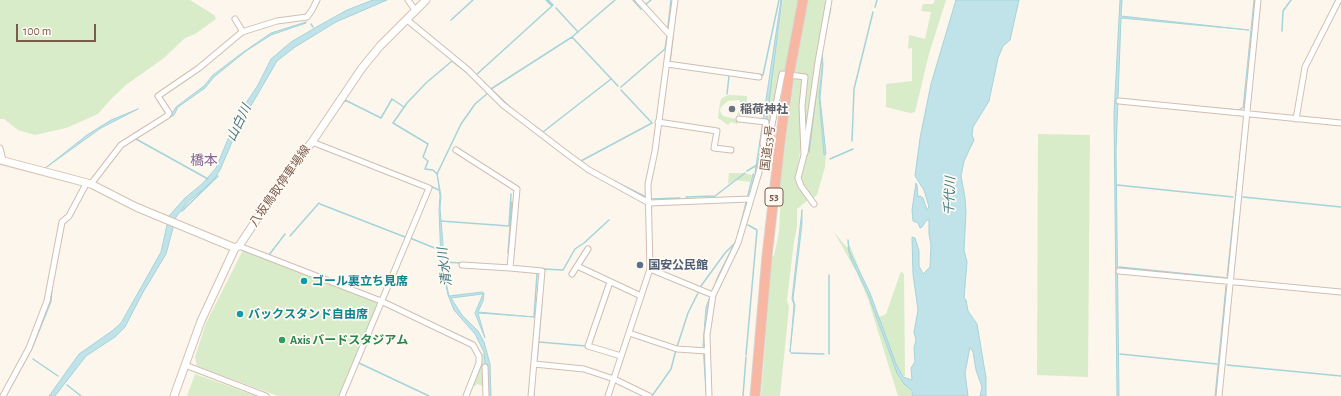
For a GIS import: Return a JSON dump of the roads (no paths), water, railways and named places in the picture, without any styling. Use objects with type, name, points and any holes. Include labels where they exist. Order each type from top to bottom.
[{"type":"highway","name":"国道53号","points":[[755,396],[767,256],[780,142],[789,75],[803,0]]},
{"type":"main road","name":"八坂鳥取停車場線","points":[[174,396],[201,320],[237,247],[286,175],[312,142],[362,68],[380,46],[426,0]]},
{"type":"main road","points":[[2,160],[88,184],[165,219],[237,247]]},
{"type":"street","points":[[3,396],[29,348],[47,301],[62,222],[69,216],[88,184],[121,145],[167,116],[169,112],[158,96],[199,68],[243,32],[277,21],[307,17],[316,0]]},
{"type":"street","points":[[408,0],[415,10]]},
{"type":"street","points":[[638,0],[670,35]]},
{"type":"street","points":[[608,396],[650,269],[648,184],[667,64],[675,0]]},
{"type":"street","points":[[814,204],[801,186],[798,178],[808,140],[818,62],[829,0]]},
{"type":"street","points":[[1219,396],[1258,0]]},
{"type":"street","points":[[1296,119],[1305,67],[1339,0]]},
{"type":"street","points":[[235,19],[240,24],[243,32]]},
{"type":"street","points":[[406,20],[468,70],[503,105],[567,154],[590,170],[649,202],[750,199]]},
{"type":"street","points":[[667,64],[759,77]]},
{"type":"street","points":[[709,396],[707,351],[708,317],[713,295],[738,243],[770,135],[782,74],[805,77],[802,106],[804,155]]},
{"type":"street","points":[[1119,101],[1341,123]]},
{"type":"street","points":[[739,119],[766,123],[761,162]]},
{"type":"street","points":[[658,122],[717,131],[714,148],[731,150]]},
{"type":"street","points":[[770,135],[774,140],[780,142]]},
{"type":"street","points":[[312,142],[429,188],[342,396]]},
{"type":"street","points":[[0,148],[2,160]]},
{"type":"street","points":[[456,150],[517,189],[510,268]]},
{"type":"street","points":[[237,247],[381,301],[473,345],[479,356],[480,363],[466,396]]},
{"type":"street","points":[[572,274],[588,249]]},
{"type":"street","points":[[462,265],[542,272],[531,396]]},
{"type":"street","points":[[577,266],[641,296]]},
{"type":"street","points":[[650,269],[713,295]]},
{"type":"street","points":[[1120,271],[1341,292]]},
{"type":"street","points":[[610,282],[588,346],[621,356]]},
{"type":"street","points":[[629,333],[677,349],[707,351]]},
{"type":"street","points":[[534,364],[584,369],[614,379],[649,396]]},
{"type":"street","points":[[185,365],[266,396]]},
{"type":"street","points":[[485,367],[486,396]]},
{"type":"water","points":[[373,0],[387,0],[336,22],[295,47],[277,61],[238,128],[220,170],[213,181],[188,202],[176,217],[166,254],[142,294],[125,327],[115,337],[86,356],[55,396],[49,396],[79,354],[121,323],[161,252],[169,216],[216,168],[238,115],[258,85],[271,59],[291,42],[320,25],[347,10]]},
{"type":"water","points":[[781,0],[764,141],[755,173]]},
{"type":"water","name":"千代川","points":[[956,0],[1019,0],[1010,40],[1003,46],[998,58],[989,101],[973,127],[972,135],[974,140],[964,161],[961,176],[966,212],[964,250],[967,262],[964,298],[966,300],[968,311],[977,324],[986,378],[986,396],[980,396],[982,387],[976,370],[973,352],[970,347],[965,373],[968,396],[912,396],[912,391],[904,384],[897,373],[868,294],[851,259],[848,248],[870,293],[896,364],[903,377],[912,380],[911,368],[915,362],[914,348],[916,340],[914,332],[918,310],[913,274],[912,237],[915,238],[919,251],[919,266],[923,274],[930,267],[931,245],[929,219],[920,228],[918,223],[913,221],[912,210],[916,183],[918,197],[920,196],[923,198],[927,210],[929,207],[924,190],[915,176],[920,138],[931,84]]},
{"type":"water","points":[[1120,0],[1122,0],[1121,16],[1249,30],[1121,18],[1116,151],[1119,396],[1117,396],[1114,114]]},
{"type":"water","points":[[1254,0],[1245,108],[1243,108]]},
{"type":"water","points":[[830,7],[822,51],[823,65],[820,98],[826,154],[824,155],[819,96],[822,68],[821,51]]},
{"type":"water","points":[[306,22],[271,35],[246,51],[214,77],[205,88],[178,107],[174,115],[135,139],[171,115],[176,107],[204,86],[213,75],[242,53],[271,33]]},
{"type":"water","points":[[138,109],[101,128],[44,169],[87,135],[111,120]]},
{"type":"water","points":[[1244,118],[1228,276],[1227,276]]},
{"type":"water","points":[[437,173],[441,196],[440,208],[443,244],[442,264],[449,296],[482,292],[484,293],[483,301],[478,312],[534,317],[478,313],[485,338],[475,313],[483,294],[451,298],[462,315],[478,331],[484,342],[490,364],[491,396],[488,396],[484,352],[475,334],[454,310],[448,295],[441,263],[439,209],[440,196]]},
{"type":"water","points":[[753,174],[755,175],[741,230],[711,296],[708,307],[705,345],[708,393],[706,393],[703,345],[706,307],[718,276],[737,238]]},
{"type":"water","points":[[802,210],[802,224],[793,299],[795,305],[790,352],[794,305],[792,299]]},
{"type":"water","points":[[1226,286],[1221,350],[1215,396]]},
{"type":"water","points":[[52,291],[51,302],[32,349],[6,396],[31,348],[50,302]]},
{"type":"waterway","points":[[451,20],[473,0]]},
{"type":"waterway","points":[[476,75],[552,6],[546,0]]},
{"type":"waterway","points":[[548,0],[553,5]]},
{"type":"waterway","points":[[491,89],[572,37],[615,0]]},
{"type":"waterway","points":[[633,0],[641,9]]},
{"type":"waterway","points":[[645,5],[651,0]]},
{"type":"waterway","points":[[668,27],[671,0]]},
{"type":"waterway","points":[[673,37],[670,62],[763,75],[779,0]]},
{"type":"waterway","points":[[875,7],[877,0]]},
{"type":"waterway","points":[[1282,31],[1283,11],[1291,0]]},
{"type":"waterway","points":[[556,8],[578,32]]},
{"type":"waterway","points":[[852,141],[854,89],[873,12]]},
{"type":"waterway","points":[[621,87],[665,49],[667,36]]},
{"type":"waterway","points":[[572,37],[618,86]]},
{"type":"waterway","points":[[471,76],[452,61],[426,83],[407,103],[393,123],[428,144],[423,157],[428,161],[425,169],[433,170],[437,174],[461,124],[475,104],[488,93]]},
{"type":"waterway","points":[[727,94],[729,76]]},
{"type":"waterway","points":[[522,117],[543,132],[611,79]]},
{"type":"waterway","points":[[809,152],[817,86]]},
{"type":"waterway","points":[[492,90],[510,107]]},
{"type":"waterway","points":[[581,161],[652,123],[621,90]]},
{"type":"waterway","points":[[334,115],[345,100],[381,118],[392,99],[404,107]]},
{"type":"waterway","points":[[1201,107],[1239,110],[1242,108]]},
{"type":"waterway","points":[[136,139],[208,179]]},
{"type":"waterway","points":[[830,159],[853,149]]},
{"type":"waterway","points":[[377,165],[408,177]]},
{"type":"waterway","points":[[747,171],[757,165]]},
{"type":"waterway","points":[[686,197],[715,196],[745,173]]},
{"type":"waterway","name":"山白川","points":[[182,211],[218,176]]},
{"type":"waterway","points":[[612,180],[646,197]]},
{"type":"waterway","points":[[1117,185],[1233,197]]},
{"type":"waterway","points":[[430,186],[439,190]]},
{"type":"waterway","points":[[441,221],[509,226],[511,194]]},
{"type":"waterway","points":[[1243,197],[1341,207]]},
{"type":"waterway","points":[[652,199],[680,198]]},
{"type":"waterway","points":[[508,253],[512,202]]},
{"type":"waterway","points":[[290,236],[319,203]]},
{"type":"waterway","points":[[320,204],[405,237]]},
{"type":"waterway","points":[[544,271],[544,269],[563,270],[575,249],[584,243],[609,220]]},
{"type":"waterway","points":[[746,355],[757,230],[748,225]]},
{"type":"waterway","points":[[271,256],[269,255],[285,234]]},
{"type":"waterway","name":"清水川","points":[[410,238],[442,251]]},
{"type":"waterway","points":[[848,240],[849,250]]},
{"type":"waterway","points":[[701,286],[725,253],[734,244]]},
{"type":"waterway","name":"清水川","points":[[442,262],[462,263]]},
{"type":"waterway","points":[[1119,267],[1227,278]]},
{"type":"waterway","points":[[534,317],[537,274]]},
{"type":"waterway","points":[[829,275],[829,354]]},
{"type":"waterway","points":[[677,347],[688,313],[699,291]]},
{"type":"waterway","points":[[537,361],[542,301]]},
{"type":"waterway","points":[[451,332],[471,341]]},
{"type":"waterway","points":[[539,342],[586,346]]},
{"type":"waterway","points":[[652,396],[671,369],[676,350]]},
{"type":"waterway","points":[[791,353],[824,354]]},
{"type":"waterway","points":[[1120,354],[1217,364]]},
{"type":"waterway","points":[[743,396],[746,357]]},
{"type":"waterway","points":[[33,359],[58,376]]},
{"type":"waterway","points":[[359,363],[429,396]]},
{"type":"waterway","points":[[1227,365],[1341,376]]},
{"type":"waterway","points":[[67,385],[81,396]]},
{"type":"place","name":"稲荷神社","points":[[732,109]]},
{"type":"place","name":"国安公民館","points":[[640,265]]},
{"type":"place","name":"ゴール裏立ち見席","points":[[304,281]]},
{"type":"place","name":"バックスタンド自由席","points":[[240,314]]},
{"type":"place","name":"Axis バードスタジアム","points":[[282,340]]},
{"type":"district","name":"橋本","points":[[204,161]]}]
